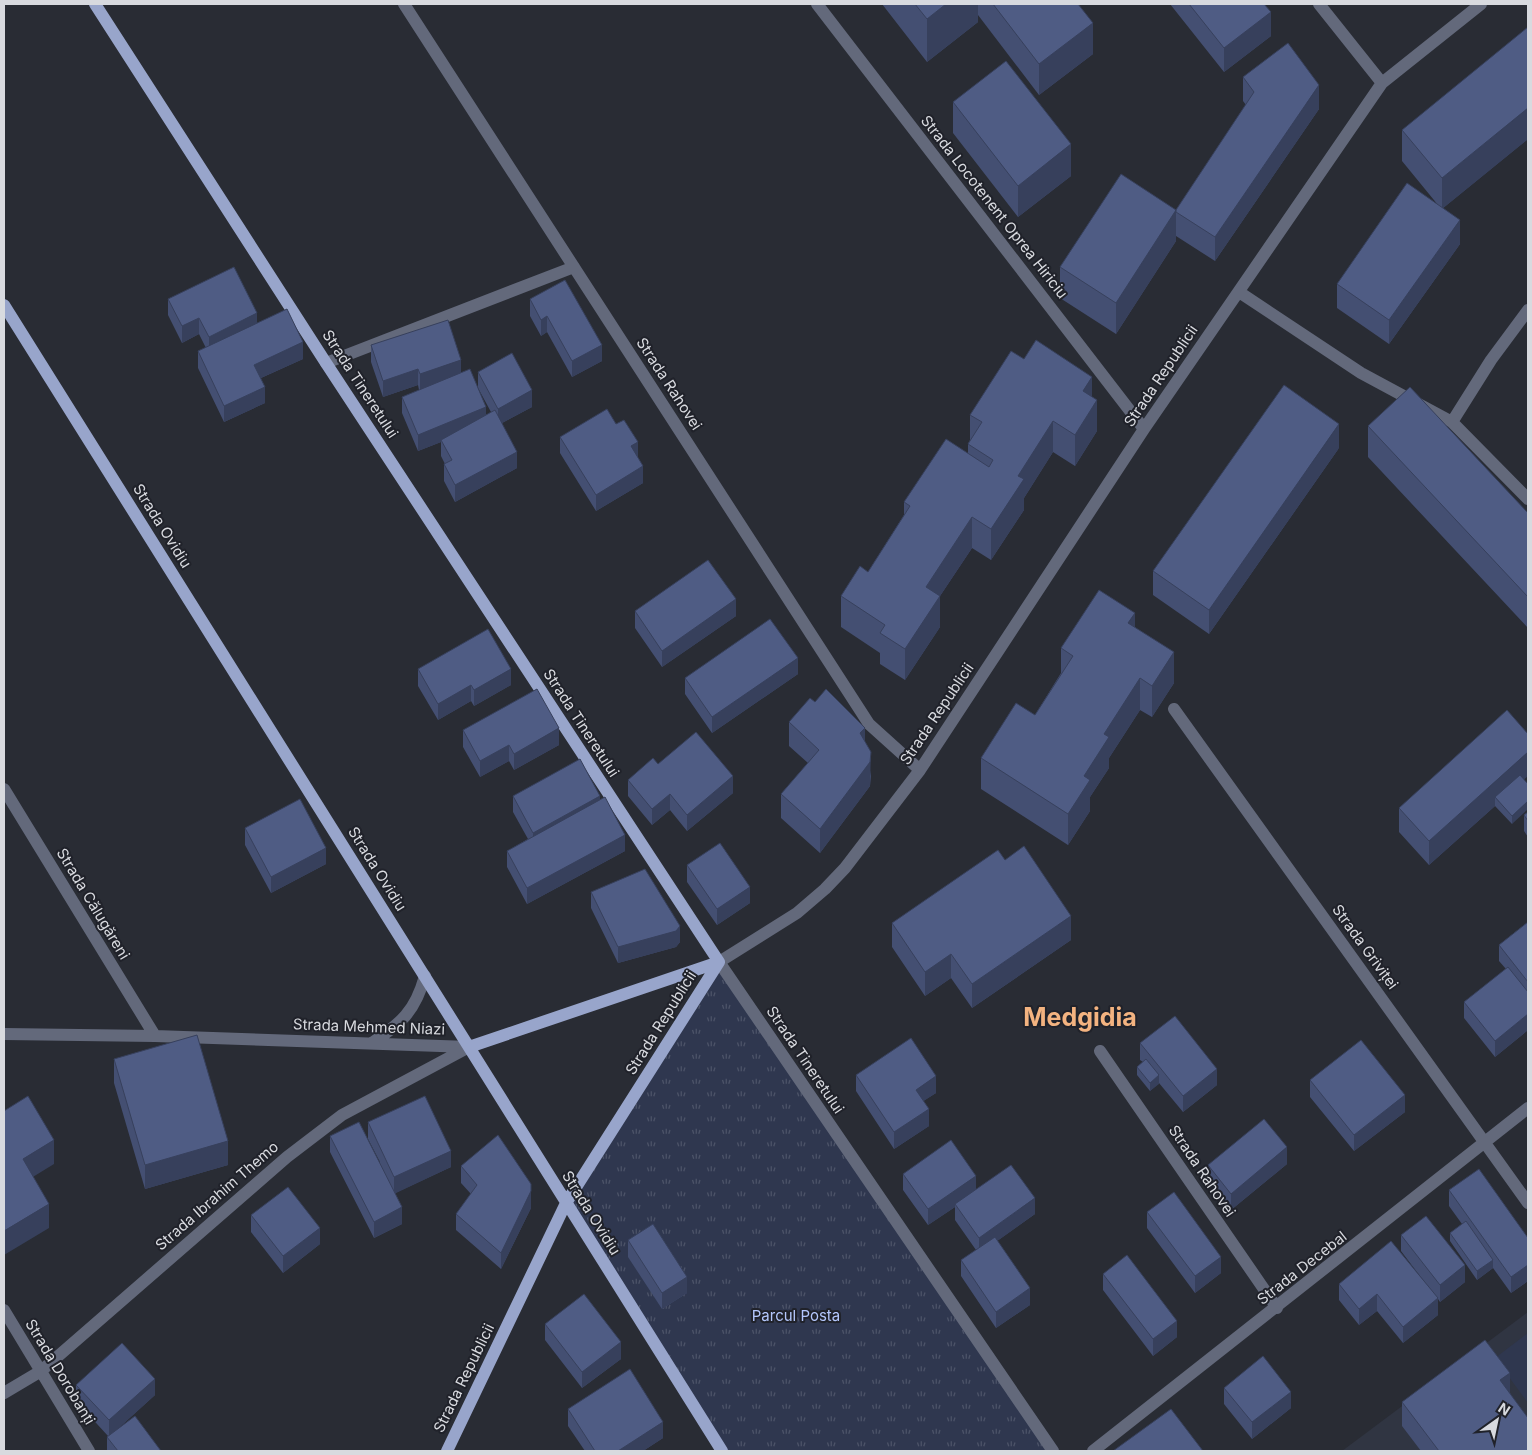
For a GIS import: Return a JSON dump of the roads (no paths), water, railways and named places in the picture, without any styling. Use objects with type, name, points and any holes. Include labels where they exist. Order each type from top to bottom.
[{"type":"main road","name":"Strada Tineretului","points":[[95,4],[326,363],[719,962]]},
{"type":"main road","name":"Strada Ovidiu","points":[[4,305],[722,1451]]},
{"type":"main road","name":"Strada Mehmed Niazi","points":[[469,1048],[719,962]]},
{"type":"main road","name":"Strada Republicii","points":[[447,1451],[566,1203],[719,962]]},
{"type":"street","name":"Strada Rahovei","points":[[404,4],[869,724],[920,770]]},
{"type":"street","name":"Strada Locotenent Oprea Hiriciu","points":[[817,4],[1144,430]]},
{"type":"street","points":[[1319,4],[1382,83]]},
{"type":"street","name":"Strada Republicii","points":[[719,962],[797,913],[825,889],[845,868],[920,770],[1144,430],[1382,83],[1481,4]]},
{"type":"street","points":[[326,363],[574,267]]},
{"type":"street","points":[[1239,292],[1361,373],[1452,422],[1528,500]]},
{"type":"street","points":[[1452,422],[1491,360],[1528,310]]},
{"type":"street","name":"Strada Griviței","points":[[1174,709],[1528,1203]]},
{"type":"street","name":"Strada Călugăreni","points":[[4,789],[155,1036]]},
{"type":"street","name":"Strada Tineretului","points":[[719,962],[1053,1451]]},
{"type":"street","points":[[372,1043],[398,1025],[411,1011],[420,995],[424,976]]},
{"type":"street","name":"Strada Mehmed Niazi","points":[[4,1034],[155,1036],[469,1048]]},
{"type":"street","name":"Strada Ibrahim Themo","points":[[4,1393],[40,1371],[287,1156],[342,1115],[469,1048]]},
{"type":"street","name":"Strada Rahovei","points":[[1100,1051],[1277,1308]]},
{"type":"street","name":"Strada Decebal","points":[[1093,1451],[1277,1308],[1528,1108]]},
{"type":"street","name":"Strada Dorobanți","points":[[4,1310],[89,1451]]},
{"type":"district","name":"Medgidia","points":[[1080,1017]]},
{"type":"park label","name":"Parcul Posta","points":[[796,1316]]}]
